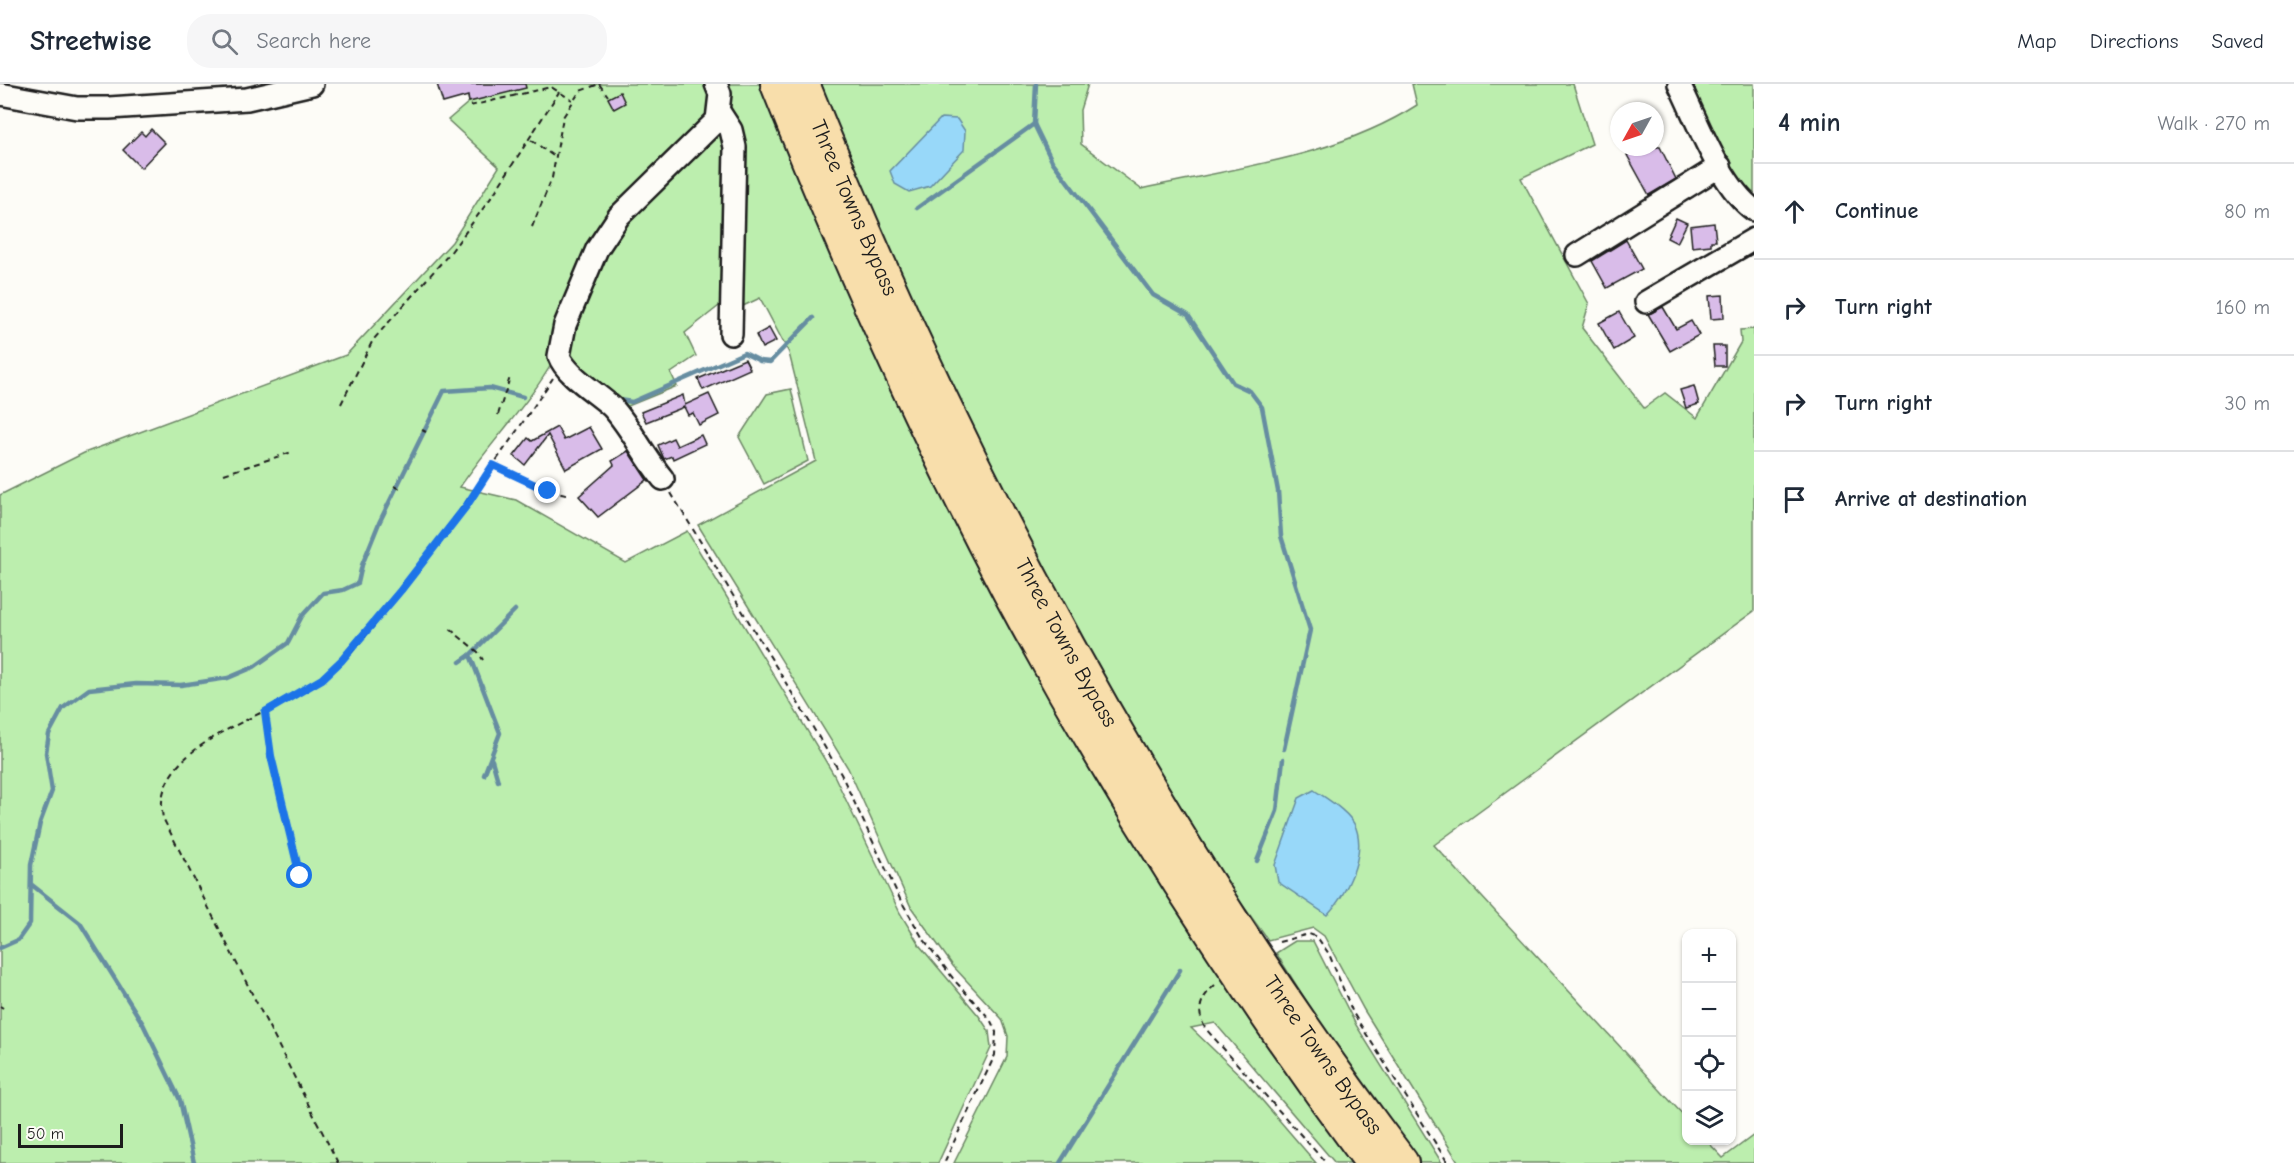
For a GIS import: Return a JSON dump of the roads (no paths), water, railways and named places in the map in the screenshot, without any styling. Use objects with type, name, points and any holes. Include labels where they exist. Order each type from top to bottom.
[{"type":"highway","name":"Three Towns Bypass","points":[[777,84],[875,318],[937,449],[1010,593],[1194,905],[1274,1025],[1372,1163]]},
{"type":"highway","name":"Three Towns Bypass","points":[[803,84],[895,304],[959,437],[1034,582],[1126,747],[1214,890],[1294,1011],[1402,1163]]},
{"type":"street","points":[[0,94],[77,108],[109,108],[247,99],[312,84]]},
{"type":"street","points":[[663,479],[631,431],[612,408],[562,365],[559,357],[565,325],[597,249],[619,216],[717,120],[720,113],[720,94],[716,84]]},
{"type":"street","points":[[1678,84],[1720,166],[1747,205],[1754,210]]},
{"type":"street","points":[[720,113],[730,130],[735,147],[731,334]]},
{"type":"street","points":[[1577,255],[1720,166]]},
{"type":"street","points":[[1646,302],[1754,238]]},
{"type":"water","points":[[941,118],[957,119],[965,131],[964,150],[930,186],[909,192],[895,184],[890,171]]},
{"type":"water","points":[[1314,790],[1349,817],[1356,828],[1358,839],[1356,863],[1352,874],[1341,897],[1327,915],[1278,882],[1275,865],[1299,798]]},
{"type":"waterway","points":[[1036,84],[1034,124],[1052,161],[1153,295],[1188,315],[1233,383],[1250,391],[1262,407],[1278,491],[1281,536],[1310,630],[1284,749]]},
{"type":"waterway","points":[[917,208],[1034,124]]},
{"type":"waterway","points":[[619,400],[632,402],[744,353],[760,361],[770,362],[813,318]]},
{"type":"waterway","points":[[582,370],[610,392]]},
{"type":"waterway","points":[[0,948],[18,940],[30,923],[31,865],[40,823],[52,791],[46,753],[49,734],[63,708],[89,689],[136,684],[181,685],[228,678],[254,667],[288,643],[302,616],[323,593],[343,590],[358,583],[362,565],[379,523],[444,391],[490,388],[523,397]]},
{"type":"waterway","points":[[460,662],[515,610]]},
{"type":"waterway","points":[[470,655],[500,733],[484,775]]},
{"type":"waterway","points":[[1257,861],[1277,811],[1283,759]]},
{"type":"waterway","points":[[492,760],[498,781]]},
{"type":"waterway","points":[[32,885],[80,923],[143,1024],[180,1100],[194,1163]]},
{"type":"waterway","points":[[1060,1163],[1180,970]]}]
